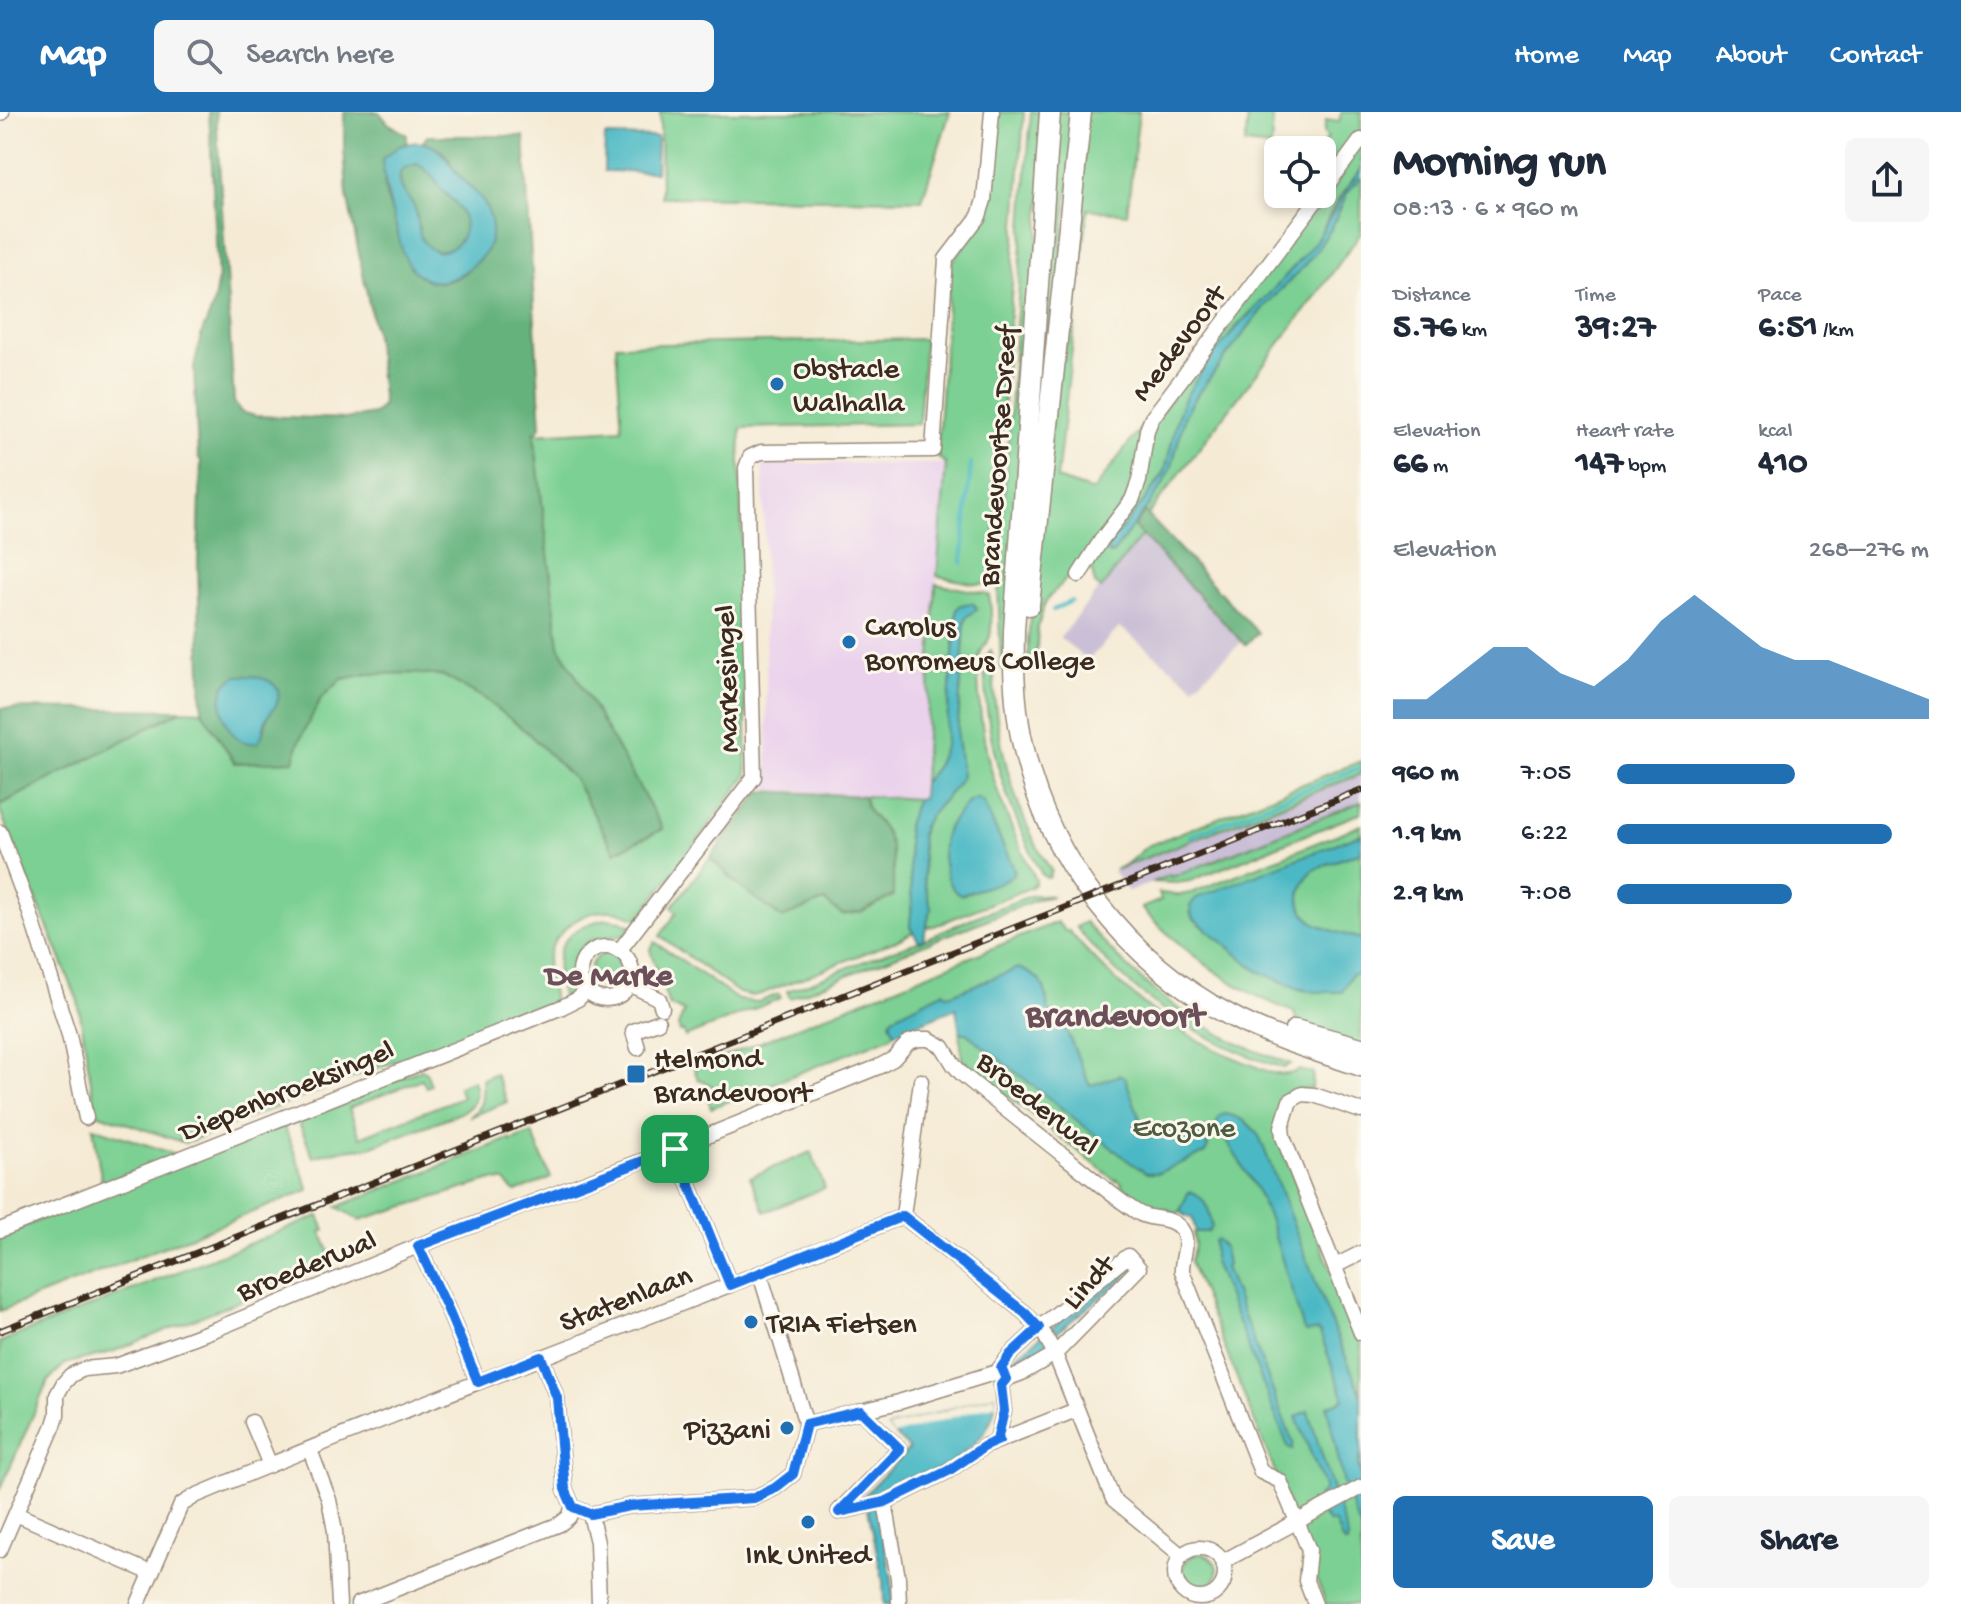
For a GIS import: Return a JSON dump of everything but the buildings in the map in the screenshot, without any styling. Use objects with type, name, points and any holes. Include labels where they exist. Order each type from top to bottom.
[{"type":"main road","name":"Brandevoortse Dreef","points":[[1050,112],[1014,630],[1017,708],[1034,783],[1050,824],[1082,882],[1121,932],[1153,962],[1192,993],[1238,1020],[1276,1037],[1361,1066]]},
{"type":"main road","name":"Brandevoortse Dreef","points":[[1081,112],[1026,635],[1028,706],[1039,761],[1053,800],[1081,859],[1120,912],[1162,954],[1199,983],[1252,1013],[1296,1030],[1361,1048]]},
{"type":"street","name":"Markesingel","points":[[619,951],[754,777],[746,468],[750,457],[761,452],[933,450],[946,259],[979,216],[984,200],[992,112]]},
{"type":"street","name":"Medevoort","points":[[1336,173],[1361,140]]},
{"type":"street","name":"Medevoort","points":[[1079,575],[1132,500],[1152,418],[1310,208]]},
{"type":"street","points":[[0,832],[69,1035],[86,1118]]},
{"type":"street","points":[[598,948],[619,951],[631,965],[629,984],[620,995],[607,999],[594,996],[582,983],[581,966],[590,952],[598,948]]},
{"type":"street","points":[[629,984],[659,999],[660,1015],[633,1031],[638,1048]]},
{"type":"street","name":"Diepenbroeksingel","points":[[0,1230],[562,1007],[587,990]]},
{"type":"street","name":"Broederwal","points":[[0,1550],[54,1425],[57,1395],[71,1375],[84,1369],[116,1366],[216,1329],[418,1246],[675,1149],[878,1067],[893,1059],[913,1040],[929,1039],[947,1051],[962,1074],[1111,1194],[1140,1215],[1161,1217],[1181,1229],[1186,1245],[1182,1271],[1261,1472],[1280,1481],[1298,1522]]},
{"type":"street","points":[[921,1081],[903,1216],[1025,1313],[1047,1339],[1113,1499],[1182,1556]]},
{"type":"street","points":[[1361,1111],[1302,1094],[1290,1101],[1282,1127],[1283,1137],[1361,1333]]},
{"type":"street","points":[[675,1149],[730,1285]]},
{"type":"street","name":"Statenlaan","points":[[138,1604],[181,1505],[195,1496],[903,1216]]},
{"type":"street","points":[[418,1246],[478,1382]]},
{"type":"street","points":[[1335,1266],[1361,1253]]},
{"type":"street","name":"Lindt","points":[[1128,1256],[1139,1268],[1047,1339],[1128,1256]]},
{"type":"street","points":[[541,1357],[557,1398],[565,1489],[573,1507],[590,1514],[630,1506],[754,1498],[788,1479],[796,1466],[806,1424],[760,1274]]},
{"type":"street","points":[[999,1440],[1004,1411],[1001,1385],[1010,1355],[1047,1339]]},
{"type":"street","points":[[806,1424],[899,1402],[997,1372],[1022,1373],[1047,1339]]},
{"type":"street","points":[[861,1411],[900,1449],[839,1512],[876,1504],[948,1471],[985,1446],[1076,1410]]},
{"type":"street","points":[[252,1422],[270,1465]]},
{"type":"street","points":[[310,1450],[329,1500],[336,1536],[339,1604]]},
{"type":"street","points":[[1222,1562],[1361,1487]]},
{"type":"street","points":[[876,1504],[898,1578],[899,1604]]},
{"type":"street","points":[[358,1604],[560,1524],[569,1517],[573,1507]]},
{"type":"street","points":[[16,1514],[151,1573]]},
{"type":"street","points":[[590,1514],[597,1542],[599,1604]]},
{"type":"street","points":[[1298,1522],[1309,1550],[1306,1581],[1315,1604]]},
{"type":"street","points":[[1188,1551],[1211,1551],[1222,1562],[1225,1577],[1212,1595],[1197,1601],[1183,1591],[1177,1581],[1176,1568],[1188,1551]]},
{"type":"shaded area","name":"Carolus Borromeus College","points":[[763,463],[946,464],[921,798],[768,790]]},
{"type":"shaded area","points":[[1144,531],[1245,639],[1194,686],[1120,627],[1088,660],[1060,638]]},
{"type":"shaded area","points":[[1361,774],[1361,802],[1128,892],[1113,872]]},
{"type":"green space","points":[[209,112],[216,112],[234,402],[241,412],[255,416],[345,419],[374,414],[383,405],[375,333],[347,195],[344,112],[379,112],[388,123],[407,135],[407,143],[399,146],[387,171],[385,190],[406,257],[420,276],[430,281],[456,278],[484,254],[484,203],[454,170],[448,157],[423,142],[427,136],[524,136],[541,427],[534,434],[559,646],[663,829],[615,852],[574,779],[528,733],[484,698],[444,676],[368,674],[342,679],[321,698],[299,741],[294,761],[235,763],[202,711],[198,563],[201,461],[198,457],[194,368],[201,335],[213,307],[218,279]],"holes":[[[237,676],[258,677],[278,690],[278,701],[267,718],[264,732],[224,715],[222,703],[223,690]]]},
{"type":"green space","points":[[660,112],[950,112],[922,200],[661,197]]},
{"type":"green space","points":[[997,112],[1024,112],[991,584],[976,584],[937,576],[946,464],[937,456],[950,265],[985,217]]},
{"type":"green space","points":[[1031,112],[1047,112],[1010,658],[1001,668],[998,585]]},
{"type":"green space","points":[[1054,112],[1077,112],[1018,634]]},
{"type":"green space","points":[[1084,112],[1139,112],[1127,214],[1088,209],[1057,479],[1093,491],[1151,414],[1127,502],[1044,605],[1038,627],[1036,667],[1028,656],[1028,640]]},
{"type":"green space","points":[[1341,112],[1361,112],[1361,170],[1336,203],[1336,136],[1324,133],[1326,120],[1339,122]]},
{"type":"green space","points":[[1248,116],[1273,117],[1272,136],[1264,136],[1264,146],[1245,144]]},
{"type":"green space","points":[[417,164],[431,175],[463,214],[465,228],[462,236],[445,251],[430,249],[423,242],[414,207],[401,185],[400,173],[404,168]]},
{"type":"green space","points":[[1361,177],[1361,233],[1148,515],[1145,513],[1135,526],[1142,535],[1101,589],[1095,584],[1091,567],[1132,505],[1154,423],[1306,208],[1333,208],[1317,240],[1234,329],[1195,382],[1177,419],[1165,471],[1107,552],[1111,554],[1161,488],[1171,469],[1185,415],[1199,392],[1263,308],[1316,251],[1332,227],[1347,193]]},
{"type":"green space","points":[[925,339],[919,424],[741,428],[747,775],[638,919],[615,911],[596,912],[575,921],[558,936],[548,956],[547,967],[552,1005],[436,1051],[434,1046],[185,1143],[96,1113],[78,1001],[0,805],[182,710],[202,711],[235,763],[293,761],[299,741],[321,698],[342,679],[368,674],[411,673],[444,676],[484,698],[528,733],[574,779],[615,852],[663,829],[559,646],[534,434],[622,429],[616,345]]},
{"type":"green space","points":[[1145,512],[1258,633],[1245,645],[1134,527]]},
{"type":"green space","points":[[936,584],[984,593],[989,596],[991,624],[989,639],[978,662],[982,724],[1001,802],[1036,880],[1035,884],[925,927],[931,908],[924,881],[921,835],[930,815],[958,784],[961,776],[957,738],[965,622],[966,617],[977,609],[957,610],[945,746],[935,769],[923,783]],"holes":[[[970,801],[983,803],[1014,870],[1013,874],[946,830]]]},
{"type":"green space","points":[[991,650],[1002,748],[1022,812],[1052,872],[1047,878],[1042,875],[1020,829],[996,760],[985,685],[985,662]]},
{"type":"green space","points":[[0,708],[182,710],[0,805]]},
{"type":"green space","points":[[1361,761],[1361,774],[1115,870],[1147,846]]},
{"type":"green space","points":[[761,791],[865,796],[869,812],[889,840],[893,896],[862,912],[842,915],[824,901],[782,918],[743,889],[710,858]]},
{"type":"green space","points":[[865,796],[917,799],[907,825],[912,902],[910,927],[913,932],[752,996],[739,993],[660,936],[677,912],[672,907],[710,858],[743,889],[824,901],[862,912],[893,896],[889,841],[869,811]]},
{"type":"green space","points":[[1361,802],[1361,813],[1190,881],[1152,882],[1170,875],[1172,877]]},
{"type":"green space","points":[[1361,825],[1361,834],[1190,912],[1200,924],[1258,971],[1299,989],[1317,992],[1352,974],[1361,974],[1361,1045],[1298,1027],[1294,1012],[1252,993],[1212,969],[1142,909],[1161,900],[1159,893],[1191,893]]},
{"type":"green space","points":[[1361,852],[1361,939],[1319,925],[1303,912],[1300,902],[1307,876],[1325,865]]},
{"type":"green space","points":[[1032,895],[1052,896],[790,998],[787,991],[921,941]]},
{"type":"green space","points":[[607,919],[632,926],[624,935],[592,940],[584,945],[576,960],[569,993],[563,1000],[558,970],[562,946],[578,929]]},
{"type":"green space","name":"Ecozone","points":[[1057,922],[1128,991],[1172,1025],[1221,1052],[1274,1073],[1300,1070],[1313,1073],[1312,1088],[1294,1091],[1284,1100],[1275,1131],[1361,1344],[1361,1604],[1326,1604],[1190,1262],[1195,1245],[1193,1233],[1198,1231],[1196,1219],[1181,1209],[1177,1214],[1166,1209],[1150,1208],[962,1060],[959,1005],[894,1030],[890,1037],[711,1108],[708,1099],[713,1086],[698,1079],[694,1069]]},
{"type":"green space","points":[[1085,922],[1139,977],[1178,1009],[1222,1035],[1291,1064],[1284,1068],[1253,1058],[1169,1013],[1119,974],[1097,951],[1076,927]]},
{"type":"green space","points":[[655,942],[738,1000],[758,1002],[779,994],[781,998],[685,1037],[678,1026],[684,1012],[669,1005],[650,950]]},
{"type":"green space","points":[[607,954],[619,959],[624,971],[619,983],[607,988],[595,983],[590,971],[595,959]]},
{"type":"green space","points":[[422,1069],[431,1085],[426,1087],[422,1079],[349,1108],[360,1137],[462,1097],[458,1086],[473,1080],[476,1091],[472,1104],[460,1113],[370,1147],[313,1157],[297,1118]]},
{"type":"green space","points":[[495,1073],[507,1102],[469,1117],[482,1101],[482,1079]]},
{"type":"green space","points":[[283,1123],[309,1190],[0,1311],[0,1236]]},
{"type":"green space","points":[[93,1127],[178,1155],[102,1184]]},
{"type":"green space","points":[[532,1133],[551,1178],[516,1192],[505,1181],[492,1180],[360,1220],[337,1207],[509,1139],[511,1141]]},
{"type":"green space","points":[[811,1152],[825,1188],[765,1212],[750,1177]]},
{"type":"green space","points":[[319,1216],[325,1230],[321,1232],[334,1263],[112,1352],[65,1364],[48,1381],[0,1490],[0,1342]]},
{"type":"green space","points":[[1200,1554],[1212,1559],[1217,1571],[1212,1583],[1200,1588],[1188,1583],[1183,1571],[1188,1559]]},
{"type":"water","points":[[605,136],[657,137],[656,172],[604,171]]},
{"type":"water","points":[[416,142],[433,146],[480,197],[488,211],[492,230],[487,248],[473,265],[451,279],[436,281],[420,276],[403,252],[386,189],[382,159],[399,146]],"holes":[[[417,164],[463,214],[465,228],[462,236],[445,251],[430,248],[423,241],[414,207],[401,185],[400,173],[404,168]]]},
{"type":"water","points":[[1361,170],[1361,177],[1347,193],[1332,227],[1316,251],[1263,308],[1199,392],[1185,415],[1171,469],[1161,488],[1114,552],[1107,552],[1108,546],[1164,473],[1180,410],[1198,376],[1228,337],[1311,247]]},
{"type":"water","points":[[971,603],[977,609],[966,617],[965,622],[957,738],[962,776],[923,826],[924,881],[931,908],[923,940],[919,941],[910,927],[912,902],[907,825],[917,799],[922,798],[923,783],[935,769],[945,746],[957,609]]},
{"type":"water","points":[[237,676],[266,680],[277,688],[277,703],[266,719],[257,743],[240,740],[224,717],[223,690]]},
{"type":"water","points":[[977,799],[983,802],[1014,869],[1013,874],[1004,881],[961,895],[947,878],[944,837],[959,812]]},
{"type":"water","points":[[1361,834],[1361,852],[1314,870],[1301,890],[1303,912],[1310,919],[1361,939],[1361,974],[1352,974],[1342,992],[1299,989],[1258,971],[1192,917],[1190,906],[1196,898]]},
{"type":"water","points":[[1018,968],[1042,983],[1048,1010],[1062,1020],[1089,1084],[1120,1075],[1125,1077],[1146,1136],[1180,1125],[1193,1134],[1200,1133],[1208,1146],[1205,1153],[1158,1173],[1147,1173],[966,1033],[960,1033],[956,1008],[895,1033],[890,1022],[893,1017],[944,991],[946,995],[952,994]]},
{"type":"water","points":[[1225,1114],[1246,1122],[1260,1138],[1361,1393],[1361,1454],[1358,1465],[1361,1477],[1361,1531],[1344,1485],[1327,1406],[1344,1399],[1320,1333],[1304,1330],[1270,1221],[1257,1190],[1217,1125],[1219,1118]]},
{"type":"water","points":[[1188,1193],[1200,1197],[1209,1212],[1212,1227],[1208,1232],[1196,1232],[1192,1217],[1180,1211]]},
{"type":"water","points":[[1217,1239],[1224,1248],[1225,1267],[1293,1443],[1293,1450],[1289,1449],[1214,1262],[1214,1241]]},
{"type":"water","points":[[1126,1260],[1134,1270],[1056,1333],[1021,1368],[1012,1359],[1052,1328]]},
{"type":"water","points":[[995,1395],[993,1415],[971,1447],[933,1473],[875,1497],[892,1579],[893,1604],[884,1604],[883,1581],[865,1494],[909,1449],[888,1428]]},
{"type":"water","points":[[1308,1411],[1347,1543],[1342,1541],[1334,1522],[1330,1523],[1324,1517],[1317,1499],[1324,1486],[1296,1417]]},
{"type":"pier","points":[[995,1395],[996,1404],[894,1435],[888,1428]]},
{"type":"waterway","points":[[962,563],[971,463]]},
{"type":"waterway","points":[[1053,610],[1071,601]]},
{"type":"waterway","points":[[1190,836],[1361,767]]},
{"type":"railway","points":[[0,1331],[1361,790]]},
{"type":"place","name":"Obstacle Walhalla","points":[[777,384]]},
{"type":"place","name":"Carolus Borromeus College","points":[[849,642]]},
{"type":"place","name":"Helmond Brandevoort","points":[[636,1074]]},
{"type":"place","name":"TRIA Fietsen","points":[[751,1322]]},
{"type":"place","name":"Pizzani","points":[[787,1428]]},
{"type":"place","name":"Ink United","points":[[808,1522]]},
{"type":"district","name":"De Marke","points":[[609,973]]},
{"type":"district","name":"Brandevoort","points":[[1115,1013]]},
{"type":"route","points":[[675,1149],[730,1285],[903,1216],[1025,1313],[1039,1328],[1010,1355],[1001,1368],[1006,1379],[1001,1385],[1004,1411],[999,1440],[948,1471],[885,1502],[839,1512],[900,1449],[861,1411],[806,1424],[793,1474],[775,1488],[754,1498],[630,1506],[590,1514],[573,1507],[565,1489],[557,1398],[541,1357],[478,1382],[418,1246],[675,1149]]}]
